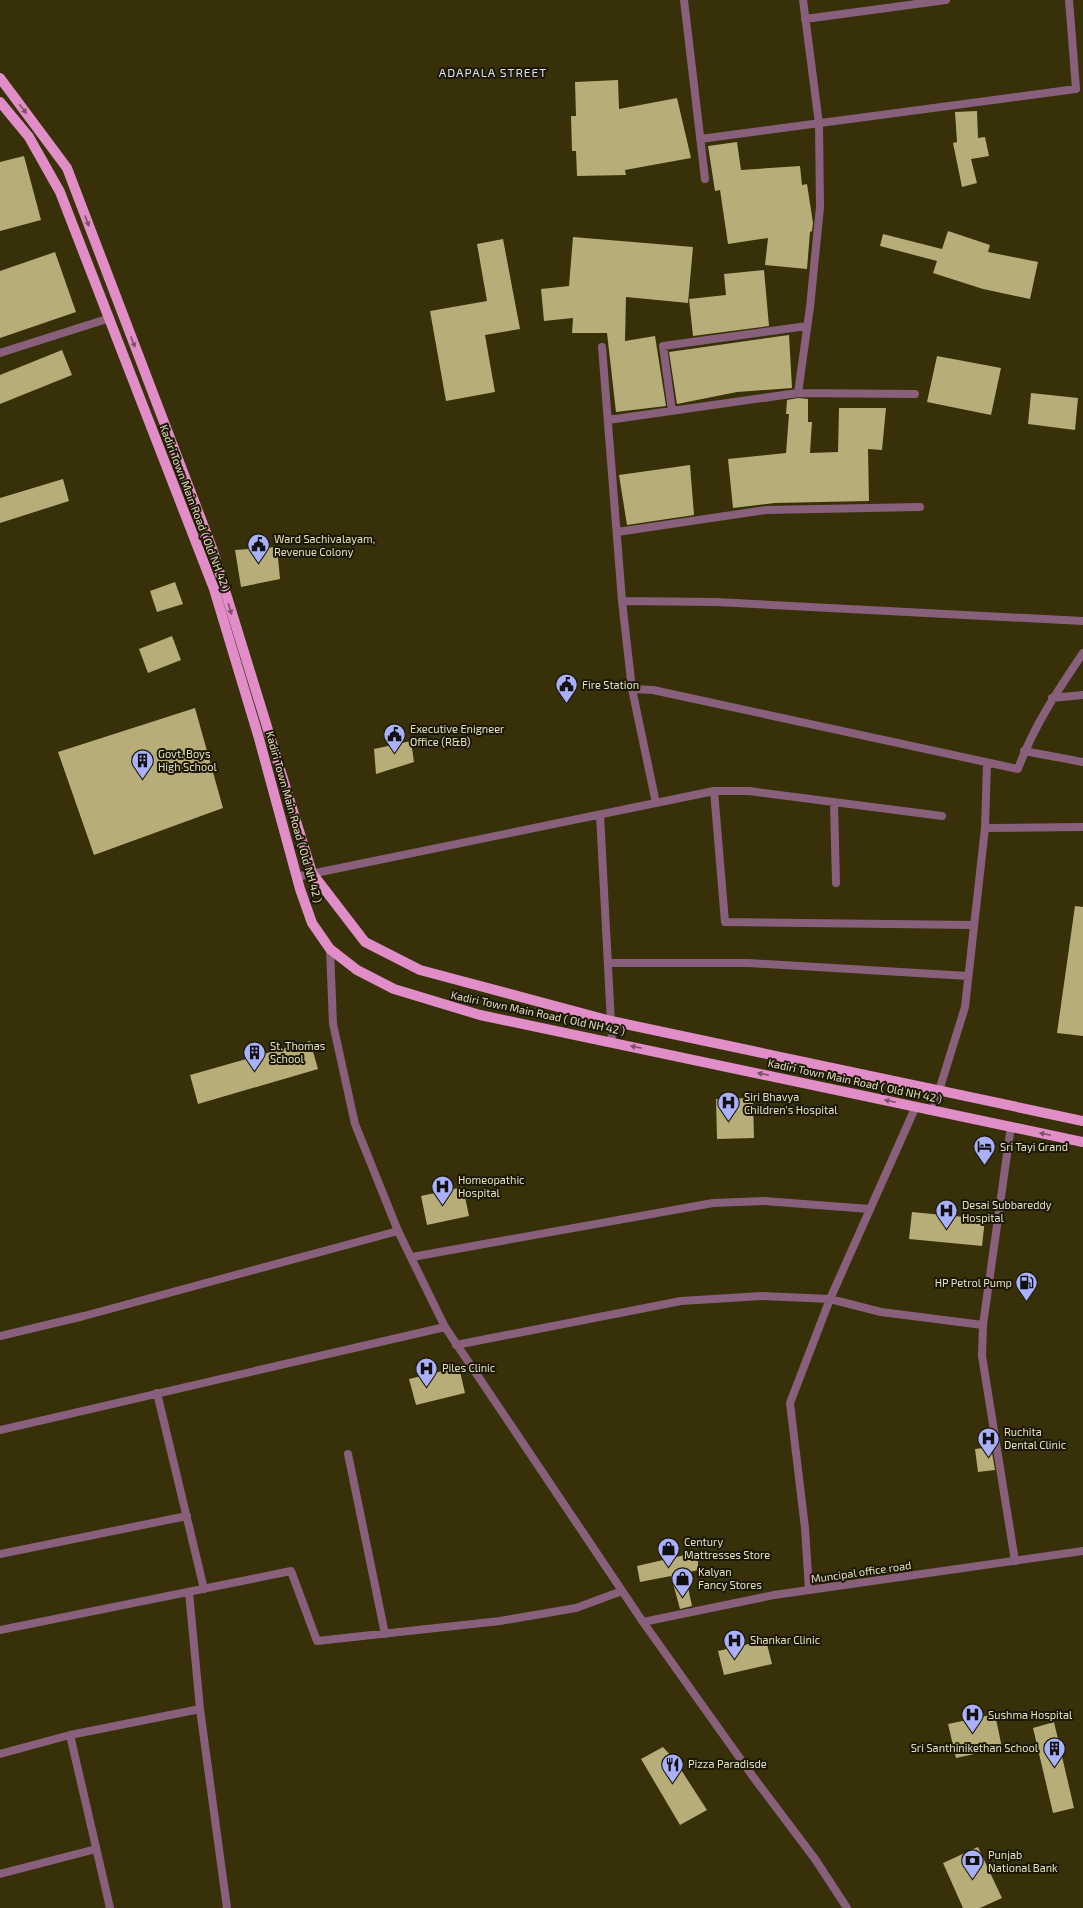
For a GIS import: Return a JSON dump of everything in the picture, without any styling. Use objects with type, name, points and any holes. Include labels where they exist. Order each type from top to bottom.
[{"type":"main road","name":"Kadiri Town Main Road ( Old NH 42 )","points":[[0,78],[67,168],[212,548],[312,873],[365,942],[420,970],[611,1021],[1083,1121]]},
{"type":"main road","name":"Kadiri Town Main Road ( Old NH 42 )","points":[[0,102],[29,136],[60,192],[110,318],[214,589],[258,735],[296,877],[312,923],[330,949],[357,970],[394,989],[480,1015],[1083,1142]]},
{"type":"street","points":[[684,0],[705,179]]},
{"type":"street","points":[[798,393],[820,207],[819,124],[803,0]]},
{"type":"street","points":[[805,19],[946,0]]},
{"type":"street","points":[[700,139],[1076,89],[1069,0]]},
{"type":"street","points":[[0,353],[110,318]]},
{"type":"street","points":[[672,410],[663,346],[807,326]]},
{"type":"street","points":[[602,347],[622,602],[632,689],[656,803]]},
{"type":"street","points":[[608,420],[798,393],[915,394]]},
{"type":"street","points":[[617,532],[766,510],[920,507]]},
{"type":"street","points":[[622,602],[716,602],[1083,621]]},
{"type":"street","points":[[632,689],[660,692],[1018,769],[1024,751],[1052,698],[1083,653]]},
{"type":"street","points":[[1052,698],[1083,695]]},
{"type":"street","points":[[1024,751],[1083,762]]},
{"type":"street","points":[[933,1110],[965,1007],[985,828],[987,763]]},
{"type":"street","points":[[296,877],[714,791],[749,791],[942,816]]},
{"type":"street","points":[[714,791],[725,922],[974,925]]},
{"type":"street","points":[[834,803],[836,883]]},
{"type":"street","points":[[600,815],[612,1042]]},
{"type":"street","points":[[985,828],[1083,827]]},
{"type":"street","points":[[330,949],[333,1024],[355,1124],[398,1231],[445,1327],[643,1622],[754,1778],[815,1859],[847,1908]]},
{"type":"street","points":[[608,964],[748,963],[968,976]]},
{"type":"street","points":[[809,1590],[805,1528],[790,1403],[830,1299],[916,1106]]},
{"type":"street","points":[[1011,1126],[983,1325],[982,1356],[1016,1561]]},
{"type":"street","points":[[412,1257],[713,1203],[764,1201],[870,1209]]},
{"type":"street","points":[[0,1336],[84,1316],[398,1231]]},
{"type":"street","points":[[456,1345],[681,1301],[762,1296],[830,1299],[881,1312],[983,1325]]},
{"type":"street","points":[[0,1430],[445,1327]]},
{"type":"street","points":[[157,1393],[204,1589]]},
{"type":"street","points":[[348,1454],[385,1634]]},
{"type":"street","points":[[0,1554],[187,1516]]},
{"type":"street","name":"Muncipal office road","points":[[643,1622],[774,1595],[1083,1551]]},
{"type":"street","points":[[0,1630],[291,1571],[317,1642],[500,1621],[568,1609],[622,1591]]},
{"type":"street","points":[[189,1592],[200,1708],[227,1908]]},
{"type":"street","points":[[0,1754],[70,1736],[200,1708]]},
{"type":"street","points":[[70,1736],[110,1908]]},
{"type":"street","points":[[0,1874],[96,1849]]},
{"type":"building","points":[[618,80],[619,109],[677,98],[691,158],[625,170],[626,175],[577,176],[576,151],[572,151],[571,116],[576,116],[575,82]]},
{"type":"building","points":[[977,111],[978,138],[985,137],[989,156],[971,159],[977,183],[962,187],[953,143],[957,142],[955,112]]},
{"type":"building","points":[[737,142],[741,170],[800,166],[802,185],[807,184],[813,223],[812,231],[810,232],[807,269],[765,265],[768,238],[728,244],[720,190],[715,191],[708,146]]},
{"type":"building","points":[[24,156],[41,220],[0,231],[0,162]]},
{"type":"building","points":[[948,231],[990,245],[988,252],[1038,262],[1030,299],[983,289],[933,273],[937,261],[880,246],[883,234],[942,249]]},
{"type":"building","points":[[573,237],[693,247],[688,303],[626,297],[625,341],[655,336],[666,406],[616,412],[607,333],[572,333],[573,318],[544,321],[541,289],[569,286]]},
{"type":"building","points":[[503,239],[520,329],[485,335],[495,392],[446,401],[430,311],[487,301],[477,244]]},
{"type":"building","points":[[55,252],[76,312],[0,338],[0,271]]},
{"type":"building","points":[[764,270],[769,326],[693,336],[689,299],[726,295],[724,274]]},
{"type":"building","points":[[789,335],[792,388],[737,392],[677,404],[669,352]]},
{"type":"building","points":[[62,350],[72,375],[0,404],[0,375]]},
{"type":"building","points":[[937,356],[1001,368],[991,415],[927,402]]},
{"type":"building","points":[[1031,393],[1078,398],[1075,430],[1028,424]]},
{"type":"building","points":[[798,398],[808,399],[808,422],[812,422],[810,453],[838,452],[839,408],[886,408],[882,450],[868,449],[869,501],[775,503],[733,508],[728,459],[786,453],[789,414],[786,414],[787,400]]},
{"type":"building","points":[[690,465],[694,515],[627,525],[619,475]]},
{"type":"building","points":[[63,479],[69,501],[0,523],[0,498]]},
{"type":"building","name":"Ward Sachivalayam, Revenue Colony","points":[[277,547],[280,579],[241,587],[235,550]]},
{"type":"building","points":[[175,582],[183,604],[157,612],[150,591]]},
{"type":"building","points":[[172,636],[181,660],[148,673],[139,649]]},
{"type":"building","name":"Govt. Boys High School","points":[[195,708],[223,808],[94,855],[58,752]]},
{"type":"building","name":"Executive Enigneer Office (R&B)","points":[[411,741],[414,762],[376,774],[374,749]]},
{"type":"building","points":[[1075,906],[1083,907],[1083,1036],[1057,1033]]},
{"type":"building","name":"St. Thomas School","points":[[310,1041],[318,1069],[198,1104],[190,1075]]},
{"type":"building","points":[[753,1098],[754,1138],[717,1139],[716,1099]]},
{"type":"building","points":[[463,1187],[469,1216],[427,1225],[421,1196]]},
{"type":"building","points":[[912,1212],[985,1219],[982,1246],[909,1239]]},
{"type":"building","points":[[459,1367],[465,1393],[416,1405],[409,1379]]},
{"type":"building","points":[[991,1447],[995,1470],[978,1472],[975,1449]]},
{"type":"building","name":"Century Mattresses Store","points":[[698,1552],[698,1570],[685,1573],[692,1606],[680,1609],[671,1576],[640,1582],[637,1566]]},
{"type":"building","points":[[766,1640],[772,1664],[724,1675],[718,1651]]},
{"type":"building","points":[[995,1714],[1002,1748],[956,1758],[948,1724]]},
{"type":"building","name":"Sri Santhinikethan School","points":[[1054,1722],[1074,1808],[1053,1813],[1033,1728]]},
{"type":"building","name":"Pizza Paradisde","points":[[663,1747],[674,1759],[707,1810],[680,1825],[641,1759]]},
{"type":"building","name":"Punjab National Bank","points":[[978,1847],[1002,1898],[980,1908],[963,1908],[943,1863]]},
{"type":"place","name":"Ward Sachivalayam, Revenue Colony","points":[[258,564]]},
{"type":"place","name":"Fire Station","points":[[567,704]]},
{"type":"place","name":"Executive Enigneer Office (R&B)","points":[[394,754]]},
{"type":"place","name":"Govt. Boys High School","points":[[142,780]]},
{"type":"place","name":"St. Thomas School","points":[[254,1072]]},
{"type":"place","name":"Siri Bhavya Children's Hospital","points":[[729,1122]]},
{"type":"place","name":"Sri Tayi Grand","points":[[985,1166]]},
{"type":"place","name":"Homeopathic Hospital","points":[[443,1206]]},
{"type":"place","name":"Desai Subbareddy Hospital","points":[[947,1230]]},
{"type":"place","name":"HP Petrol Pump","points":[[1027,1302]]},
{"type":"place","name":"Piles Clinic","points":[[427,1388]]},
{"type":"place","name":"Ruchita Dental Clinic","points":[[988,1458]]},
{"type":"place","name":"Century Mattresses Store","points":[[668,1568]]},
{"type":"place","name":"Kalyan Fancy Stores","points":[[683,1598]]},
{"type":"place","name":"Shankar Clinic","points":[[734,1660]]},
{"type":"place","name":"Sushma Hospital","points":[[972,1734]]},
{"type":"place","name":"Sri Santhinikethan School","points":[[1054,1768]]},
{"type":"place","name":"Pizza Paradisde","points":[[673,1784]]},
{"type":"place","name":"Punjab National Bank","points":[[972,1880]]},
{"type":"district","name":"ADAPALA STREET","points":[[493,73]]}]
